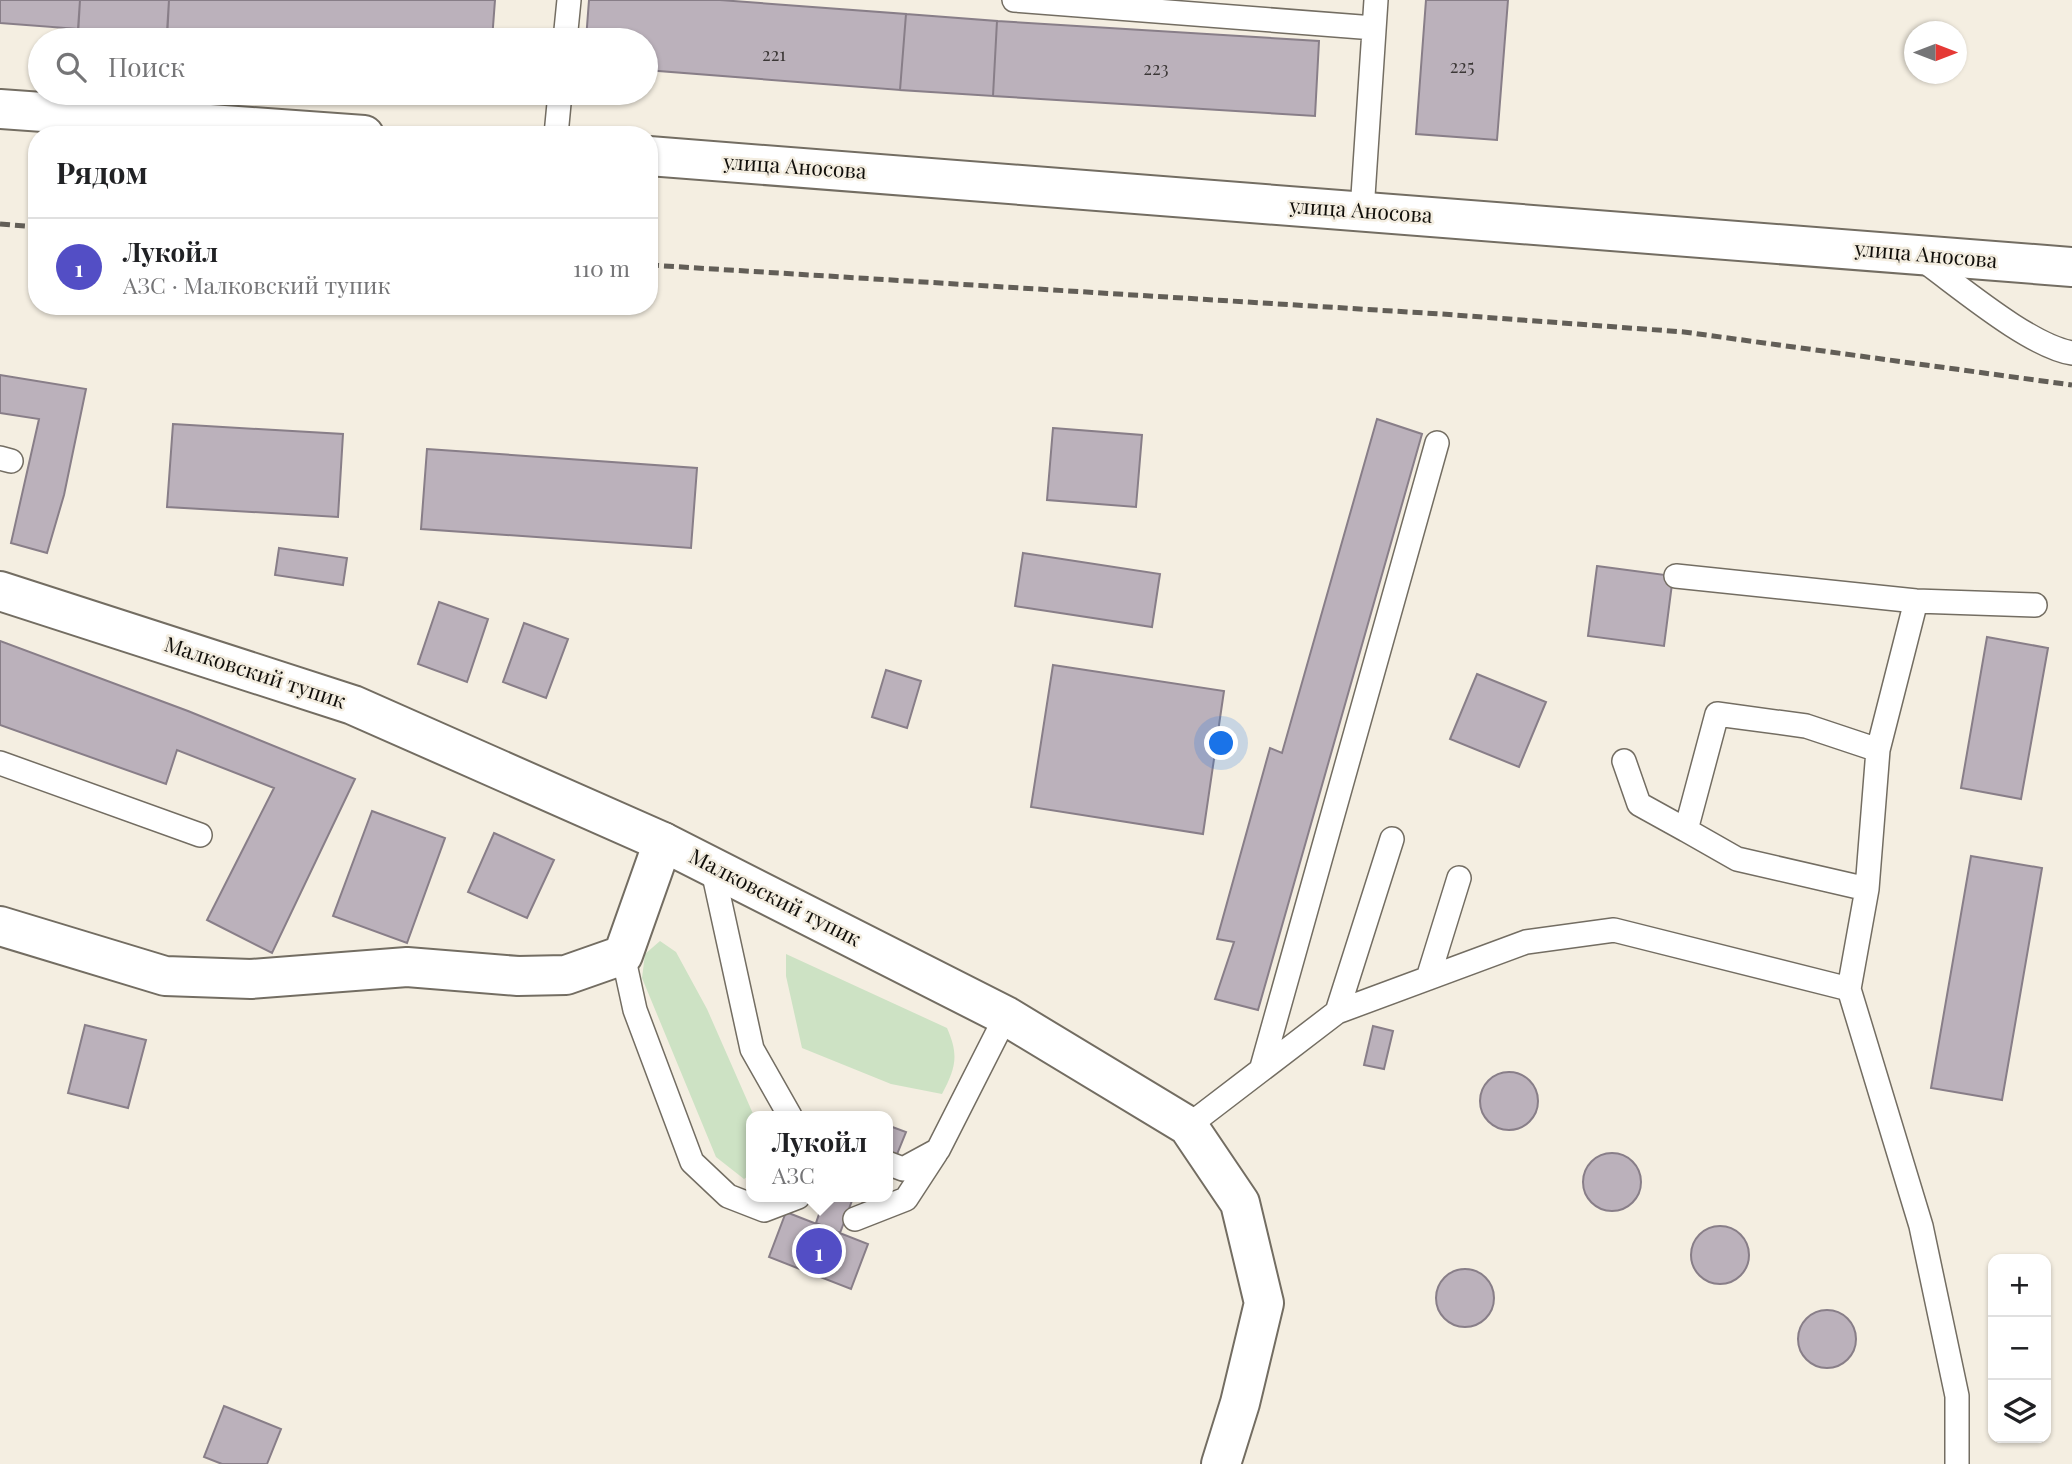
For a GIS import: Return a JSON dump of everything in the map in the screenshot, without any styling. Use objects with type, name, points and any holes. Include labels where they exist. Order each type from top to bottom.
[{"type":"street","points":[[0,109],[238,126]]},
{"type":"street","name":"улица Аносова","points":[[658,157],[2072,267]]},
{"type":"street","name":"Малковский тупик","points":[[0,591],[353,705],[663,842],[1006,1016],[1188,1126],[1240,1203],[1264,1303],[1240,1403],[1221,1464]]},
{"type":"street","points":[[0,926],[165,976],[251,979],[407,967],[518,976],[566,975],[623,956],[663,842]]},
{"type":"lane","points":[[566,28],[569,0]]},
{"type":"lane","points":[[1014,0],[1374,28]]},
{"type":"lane","points":[[1362,211],[1376,0]]},
{"type":"lane","points":[[557,126],[559,105]]},
{"type":"lane","points":[[1915,254],[2029,335],[2058,351],[2072,354]]},
{"type":"lane","points":[[1262,1067],[1437,443]]},
{"type":"lane","points":[[1676,576],[1916,601],[2035,605]]},
{"type":"lane","points":[[1916,601],[1878,750],[1867,889],[1849,989],[1921,1226],[1957,1396],[1957,1464]]},
{"type":"lane","points":[[1686,830],[1717,714],[1806,726],[1878,750]]},
{"type":"lane","points":[[1624,761],[1639,804],[1737,859],[1867,889]]},
{"type":"lane","points":[[0,763],[200,835]]},
{"type":"lane","points":[[1337,1012],[1392,839]]},
{"type":"lane","points":[[712,866],[752,1049],[787,1111]]},
{"type":"lane","points":[[1428,978],[1459,878]]},
{"type":"lane","points":[[1188,1126],[1337,1012],[1526,942],[1615,930],[1849,989]]},
{"type":"lane","points":[[623,956],[635,1010],[692,1162],[728,1196],[764,1210],[794,1202]]},
{"type":"lane","points":[[855,1219],[906,1199],[938,1150],[1006,1016]]},
{"type":"lane","points":[[893,1165],[903,1169],[938,1150]]},
{"type":"green space","points":[[660,941],[676,952],[707,1009],[752,1111],[746,1111],[744,1179],[716,1157],[642,978],[645,954]]},
{"type":"green space","points":[[786,954],[947,1028],[953,1046],[954,1061],[942,1094],[891,1084],[802,1048],[786,976]]},
{"type":"building","points":[[0,0],[80,0],[78,28],[0,23]]},
{"type":"building","points":[[80,0],[169,0],[168,28],[78,28]]},
{"type":"building","points":[[169,0],[495,0],[493,28],[167,28]]},
{"type":"building","points":[[589,0],[720,0],[906,14],[900,90],[658,71],[658,28],[587,28]]},
{"type":"building","points":[[1426,0],[1508,0],[1497,140],[1416,134]]},
{"type":"building","points":[[906,14],[997,21],[993,96],[900,90]]},
{"type":"building","points":[[997,21],[1319,41],[1315,116],[993,96]]},
{"type":"building","points":[[0,375],[86,389],[64,495],[47,553],[11,543],[39,419],[0,413]]},
{"type":"building","points":[[1377,419],[1422,434],[1258,1010],[1215,999],[1234,942],[1217,939],[1270,748],[1282,753]]},
{"type":"building","points":[[173,424],[343,434],[338,517],[167,507]]},
{"type":"building","points":[[1053,428],[1142,435],[1136,507],[1047,500]]},
{"type":"building","points":[[427,449],[697,468],[691,548],[421,529]]},
{"type":"building","points":[[279,548],[347,558],[343,585],[275,575]]},
{"type":"building","points":[[1023,553],[1160,574],[1152,627],[1015,606]]},
{"type":"building","points":[[1597,566],[1673,576],[1664,646],[1588,636]]},
{"type":"building","points":[[439,602],[488,619],[467,682],[418,664]]},
{"type":"building","points":[[524,623],[568,639],[546,698],[503,682]]},
{"type":"building","points":[[1987,637],[2048,648],[2021,799],[1961,788]]},
{"type":"building","points":[[0,641],[188,711],[355,779],[272,953],[207,920],[274,788],[177,750],[166,784],[0,725]]},
{"type":"building","points":[[1053,665],[1224,691],[1203,834],[1031,807]]},
{"type":"building","points":[[886,670],[921,681],[907,728],[872,717]]},
{"type":"building","points":[[1477,674],[1546,702],[1519,767],[1450,739]]},
{"type":"building","points":[[372,811],[445,838],[407,943],[333,916]]},
{"type":"building","points":[[494,833],[554,860],[527,918],[468,892]]},
{"type":"building","points":[[1971,856],[2042,868],[2002,1100],[1931,1088]]},
{"type":"building","points":[[85,1025],[146,1040],[128,1108],[68,1093]]},
{"type":"building","points":[[1373,1026],[1393,1031],[1384,1069],[1364,1065]]},
{"type":"building","points":[[1509,1072],[1520,1074],[1533,1085],[1538,1101],[1536,1112],[1525,1125],[1509,1130],[1498,1128],[1485,1117],[1480,1101],[1482,1090],[1493,1077]]},
{"type":"building","points":[[893,1127],[906,1132],[893,1164]]},
{"type":"building","points":[[1612,1153],[1623,1155],[1636,1166],[1641,1182],[1639,1193],[1628,1206],[1612,1211],[1601,1209],[1588,1198],[1583,1182],[1585,1171],[1596,1158]]},
{"type":"building","points":[[823,1202],[852,1202],[840,1233],[816,1223]]},
{"type":"building","points":[[863,1202],[878,1202],[876,1207]]},
{"type":"building","points":[[786,1212],[868,1244],[851,1289],[769,1257]]},
{"type":"building","points":[[1720,1226],[1731,1228],[1744,1239],[1749,1255],[1747,1266],[1736,1279],[1720,1284],[1709,1282],[1696,1271],[1691,1255],[1693,1244],[1704,1231]]},
{"type":"building","points":[[1465,1269],[1476,1271],[1489,1282],[1494,1298],[1492,1309],[1481,1322],[1465,1327],[1454,1325],[1441,1314],[1436,1298],[1438,1287],[1449,1274]]},
{"type":"building","points":[[1827,1310],[1838,1312],[1851,1323],[1856,1339],[1854,1350],[1843,1363],[1827,1368],[1816,1366],[1803,1355],[1798,1339],[1800,1328],[1811,1315]]},
{"type":"building","points":[[224,1406],[281,1429],[267,1464],[222,1464],[204,1457]]},
{"type":"railway","points":[[0,224],[28,226]]},
{"type":"railway","points":[[658,266],[1441,314],[1684,332],[2072,385]]},
{"type":"place","name":"Лукойл","points":[[819,1251]]}]
